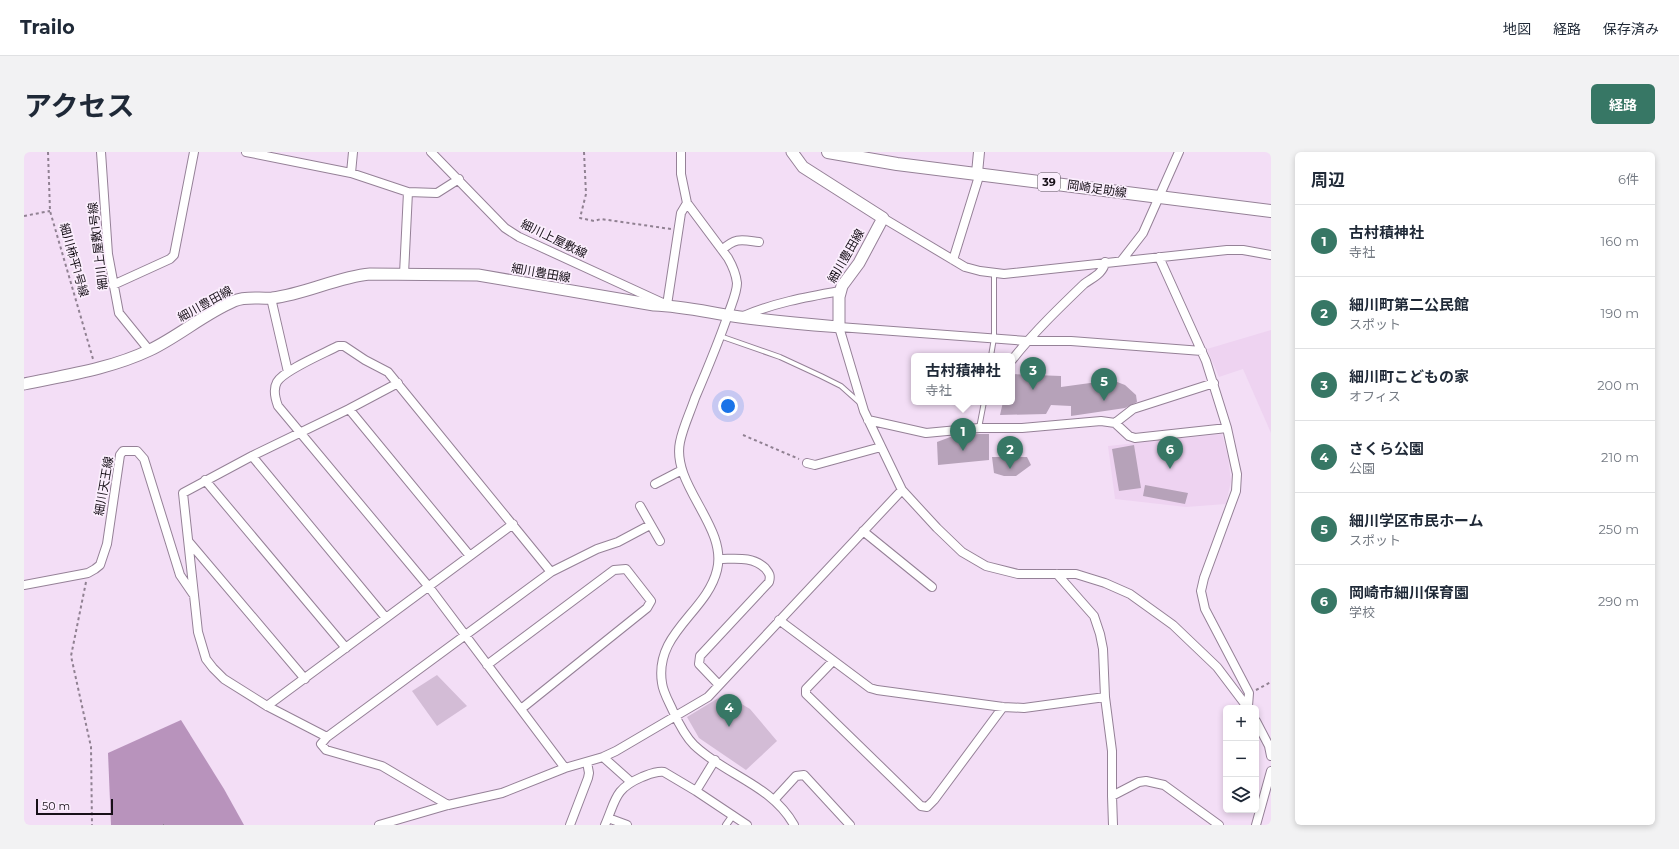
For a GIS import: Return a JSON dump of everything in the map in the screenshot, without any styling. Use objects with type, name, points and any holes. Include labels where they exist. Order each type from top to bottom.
[{"type":"main road","points":[[792,152],[803,167],[883,218]]},
{"type":"main road","name":"岡崎足助線","points":[[828,152],[897,164],[979,173],[1271,211]]},
{"type":"main road","name":"細川豊田線","points":[[24,384],[96,370],[149,350],[234,301],[243,298],[271,298],[294,294],[362,275],[478,275],[654,305],[667,305],[740,317],[800,324],[839,326],[839,297],[842,286],[859,263],[883,218]]},
{"type":"street","name":"細川上屋敷1号線","points":[[101,152],[108,254],[119,313],[149,350]]},
{"type":"street","points":[[113,285],[170,259],[174,255],[194,152]]},
{"type":"street","points":[[246,152],[350,173],[408,192],[437,193],[459,179]]},
{"type":"street","points":[[350,173],[353,152]]},
{"type":"street","name":"細川上屋敷線","points":[[432,152],[505,228],[519,237],[667,305]]},
{"type":"street","points":[[681,152],[681,174],[687,203],[732,264],[737,284],[728,315],[682,431],[678,454],[682,470],[714,536],[720,559],[714,579],[704,596],[674,634],[666,648],[661,671],[662,684],[676,716],[694,745],[774,800],[794,825]]},
{"type":"street","points":[[953,260],[979,173],[979,152]]},
{"type":"street","points":[[1122,260],[1142,233],[1160,197],[1179,152]]},
{"type":"street","points":[[404,274],[408,192]]},
{"type":"street","points":[[667,305],[681,213],[687,203]]},
{"type":"street","points":[[883,218],[965,267],[1004,274],[1122,260],[1228,250],[1243,250],[1271,255]]},
{"type":"street","points":[[722,250],[734,241],[742,240],[759,242]]},
{"type":"street","points":[[1159,257],[1202,352],[1214,383],[1227,428],[1237,474],[1236,491],[1204,578],[1201,591],[1205,609],[1249,693],[1248,705]]},
{"type":"street","points":[[1015,356],[1027,341],[1086,283],[1101,272],[1105,262]]},
{"type":"street","points":[[740,317],[760,308],[840,291]]},
{"type":"street","points":[[271,298],[288,372]]},
{"type":"street","points":[[1202,352],[1071,341],[1027,341],[839,326],[862,405],[902,490],[937,528],[962,552],[986,566],[1018,574],[1076,574],[1105,583],[1130,594],[1173,625],[1217,667],[1246,705]]},
{"type":"street","points":[[551,572],[388,372],[365,360],[344,346],[338,346],[288,372],[277,382],[275,391],[278,406],[429,587],[565,768]]},
{"type":"street","points":[[327,737],[267,706],[224,679],[206,659],[198,632],[183,493],[252,456],[349,410],[398,383]]},
{"type":"street","points":[[1114,423],[1133,409],[1214,383]]},
{"type":"street","points":[[349,410],[470,556]]},
{"type":"street","points":[[868,420],[926,433],[979,428],[1022,428],[1101,421],[1114,423],[1129,436],[1135,438],[1227,428]]},
{"type":"street","points":[[807,463],[815,465],[881,447]]},
{"type":"street","name":"細川天王線","points":[[88,573],[100,565],[106,544],[120,455],[123,451],[137,451],[144,459],[180,575],[193,594]]},
{"type":"street","points":[[252,456],[386,618]]},
{"type":"street","points":[[655,484],[682,470]]},
{"type":"street","points":[[205,480],[346,648]]},
{"type":"street","points":[[379,825],[448,805],[502,793],[565,768],[603,757],[704,700],[902,490]]},
{"type":"street","points":[[640,506],[660,541]]},
{"type":"street","points":[[267,706],[513,524]]},
{"type":"street","points":[[448,805],[382,766],[326,750],[321,744],[327,737],[551,572],[597,549],[618,542],[650,525]]},
{"type":"street","points":[[863,531],[932,587]]},
{"type":"street","points":[[189,542],[305,679]]},
{"type":"street","points":[[719,685],[699,664],[700,656],[769,582],[771,577],[770,573],[755,560],[741,558],[720,559]]},
{"type":"street","points":[[487,665],[614,570],[626,569],[651,600],[647,608],[521,709]]},
{"type":"street","points":[[24,585],[88,573]]},
{"type":"street","points":[[1056,574],[1094,616],[1103,649],[1105,697],[1112,751],[1113,825]]},
{"type":"street","points":[[779,620],[870,688],[877,690],[1003,707],[1034,708],[1105,697]]},
{"type":"street","points":[[833,661],[806,689],[806,694],[921,806],[927,807],[934,800],[1003,707]]},
{"type":"street","points":[[1259,727],[1269,746],[1271,756]]},
{"type":"street","points":[[603,757],[631,782]]},
{"type":"street","points":[[696,791],[715,760]]},
{"type":"street","points":[[570,825],[588,778],[589,773],[587,762]]},
{"type":"street","points":[[627,825],[606,821],[613,801],[631,782],[652,773],[659,772],[664,772],[696,791],[747,825]]},
{"type":"street","points":[[1256,825],[1271,772]]},
{"type":"street","points":[[774,800],[796,776],[804,775],[850,825]]},
{"type":"street","points":[[1112,796],[1139,782],[1146,781],[1164,785],[1219,825]]},
{"type":"street","points":[[726,825],[733,815]]},
{"type":"lane","points":[[992,353],[994,338],[994,273]]},
{"type":"lane","points":[[720,336],[780,357],[835,382],[862,405]]},
{"type":"lane","points":[[979,428],[983,405]]},
{"type":"path","name":"細川柿平1号線","points":[[48,152],[50,211],[96,370]]},
{"type":"path","points":[[584,152],[586,194],[580,218],[594,221],[601,219],[678,230]]},
{"type":"path","points":[[24,216],[50,211]]},
{"type":"path","points":[[743,435],[807,463]]},
{"type":"path","points":[[88,573],[71,656],[91,747],[92,825]]},
{"type":"path","points":[[1249,693],[1271,682]]},
{"type":"shaded area","points":[[1271,330],[1271,433],[1243,369],[1219,377],[1207,349]]},
{"type":"shaded area","points":[[1222,434],[1228,457],[1231,481],[1226,504],[1186,507],[1115,499],[1108,446]]},
{"type":"shaded area","points":[[437,675],[467,706],[437,726],[412,691]]},
{"type":"shaded area","points":[[725,694],[750,709],[777,741],[746,770],[699,738],[687,717]]},
{"type":"shaded area","points":[[181,720],[224,789],[244,825],[111,825],[108,753]]},
{"type":"building","points":[[1015,374],[1061,376],[1061,387],[1112,380],[1125,385],[1136,395],[1137,402],[1125,408],[1071,416],[1071,406],[1051,405],[1046,414],[1000,415],[1002,405],[1015,405]]},
{"type":"building","points":[[989,434],[989,460],[938,465],[937,442],[953,436]]},
{"type":"building","points":[[1134,445],[1141,488],[1119,491],[1112,449]]},
{"type":"building","points":[[992,457],[1027,457],[1031,465],[1016,476],[1004,476],[994,473]]},
{"type":"building","points":[[1145,485],[1188,493],[1185,504],[1143,496]]},
{"type":"place","name":"細川町こどもの家","points":[[1033,390]]},
{"type":"place","name":"細川学区市民ホーム","points":[[1104,401]]},
{"type":"place","name":"古村積神社","points":[[963,451]]},
{"type":"place","name":"細川町第二公民館","points":[[1010,469]]},
{"type":"place","name":"岡崎市細川保育園","points":[[1170,469]]},
{"type":"place","name":"さくら公園","points":[[729,727]]}]
